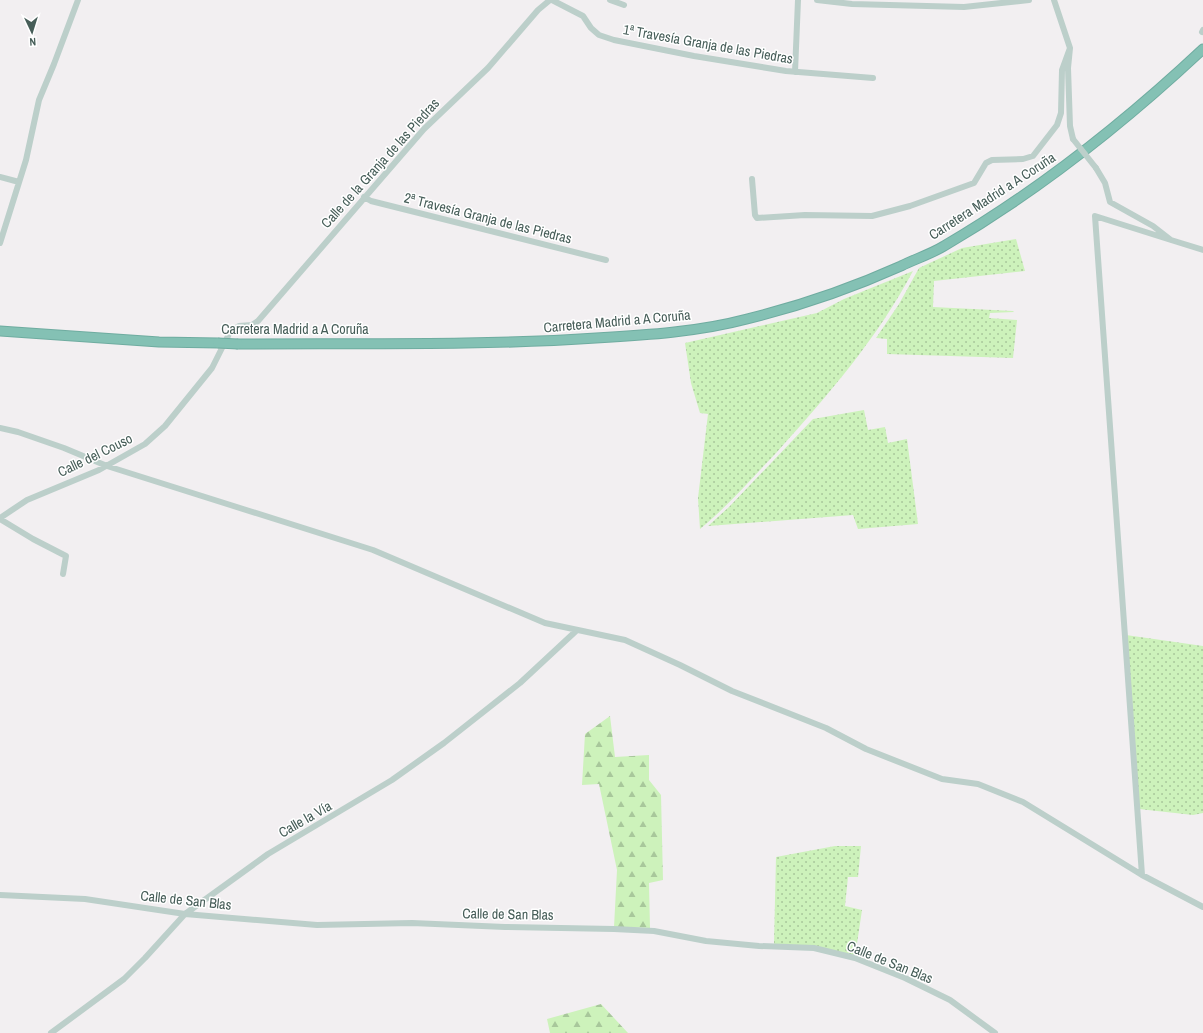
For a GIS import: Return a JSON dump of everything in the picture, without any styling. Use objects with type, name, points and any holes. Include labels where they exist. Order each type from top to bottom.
[{"type":"highway","name":"Carretera Madrid a A Coruña","points":[[0,331],[152,342],[238,344],[530,342],[668,333],[746,320],[823,297],[884,274],[942,247],[1045,182],[1171,80],[1203,49]]},
{"type":"highway","points":[[1171,80],[1203,56]]},
{"type":"street","points":[[0,243],[26,160],[39,100],[78,0]]},
{"type":"street","name":"1ª Travesía Granja de las Piedras","points":[[551,0],[583,16],[591,28],[603,37],[701,57],[795,72],[873,78]]},
{"type":"street","name":"Calle de la Granja de las Piedras","points":[[228,338],[233,329],[258,321],[424,129],[488,68],[538,10],[551,0]]},
{"type":"street","points":[[610,0],[624,5]]},
{"type":"street","points":[[795,72],[798,0]]},
{"type":"street","points":[[817,0],[852,4],[964,8],[1029,0]]},
{"type":"street","points":[[1054,0],[1070,48],[1070,126],[1073,139],[1096,168],[1105,183],[1110,202],[1153,226],[1171,240]]},
{"type":"street","points":[[752,179],[755,215],[757,218],[805,215],[872,216],[910,206],[974,183],[986,163],[992,160],[1023,159],[1033,156],[1057,125],[1061,113],[1062,70],[1070,48]]},
{"type":"street","points":[[0,177],[19,182]]},
{"type":"street","name":"2ª Travesía Granja de las Piedras","points":[[364,197],[371,201],[606,260]]},
{"type":"street","points":[[1142,876],[1095,216],[1203,250]]},
{"type":"street","name":"Calle del Couso","points":[[0,518],[27,500],[107,466],[143,445],[165,426],[216,363],[228,338]]},
{"type":"street","points":[[0,428],[18,432],[64,448],[107,466],[373,550],[545,623],[576,631],[625,640],[732,691],[826,728],[866,749],[942,779],[978,784],[1023,802],[1142,876],[1203,907]]},
{"type":"street","points":[[0,518],[33,539],[66,556],[63,574]]},
{"type":"street","name":"Calle la Vía","points":[[51,1033],[124,979],[185,914],[268,854],[379,788],[427,756],[520,683],[576,631]]},
{"type":"street","name":"Calle de San Blas","points":[[0,895],[85,899],[185,914],[317,925],[412,923],[633,929],[654,931],[706,941],[758,946],[814,948],[855,958],[905,978],[950,1000],[995,1033]]},
{"type":"green space","points":[[1016,239],[1025,271],[934,281],[933,307],[1013,311],[1014,312],[990,313],[989,318],[1017,320],[1013,358],[887,354],[887,339],[876,338],[899,304],[919,268],[962,248]]},
{"type":"green space","points":[[913,271],[884,320],[833,388],[777,452],[730,501],[700,529],[698,498],[708,414],[700,413],[691,383],[685,343],[817,313],[844,299]]},
{"type":"green space","points":[[864,410],[868,430],[885,427],[888,443],[907,439],[918,524],[858,529],[853,515],[708,526],[729,507],[813,419]]},
{"type":"green space","points":[[1126,635],[1203,646],[1203,813],[1193,815],[1139,809]]},
{"type":"green space","points":[[610,716],[615,757],[649,755],[649,780],[661,795],[663,880],[649,883],[650,928],[614,927],[617,870],[599,784],[582,785],[585,734]]},
{"type":"green space","points":[[835,846],[861,846],[858,877],[848,877],[845,906],[862,910],[855,957],[774,944],[776,857]]},
{"type":"green space","points":[[601,1004],[628,1033],[550,1033],[547,1019]]}]
